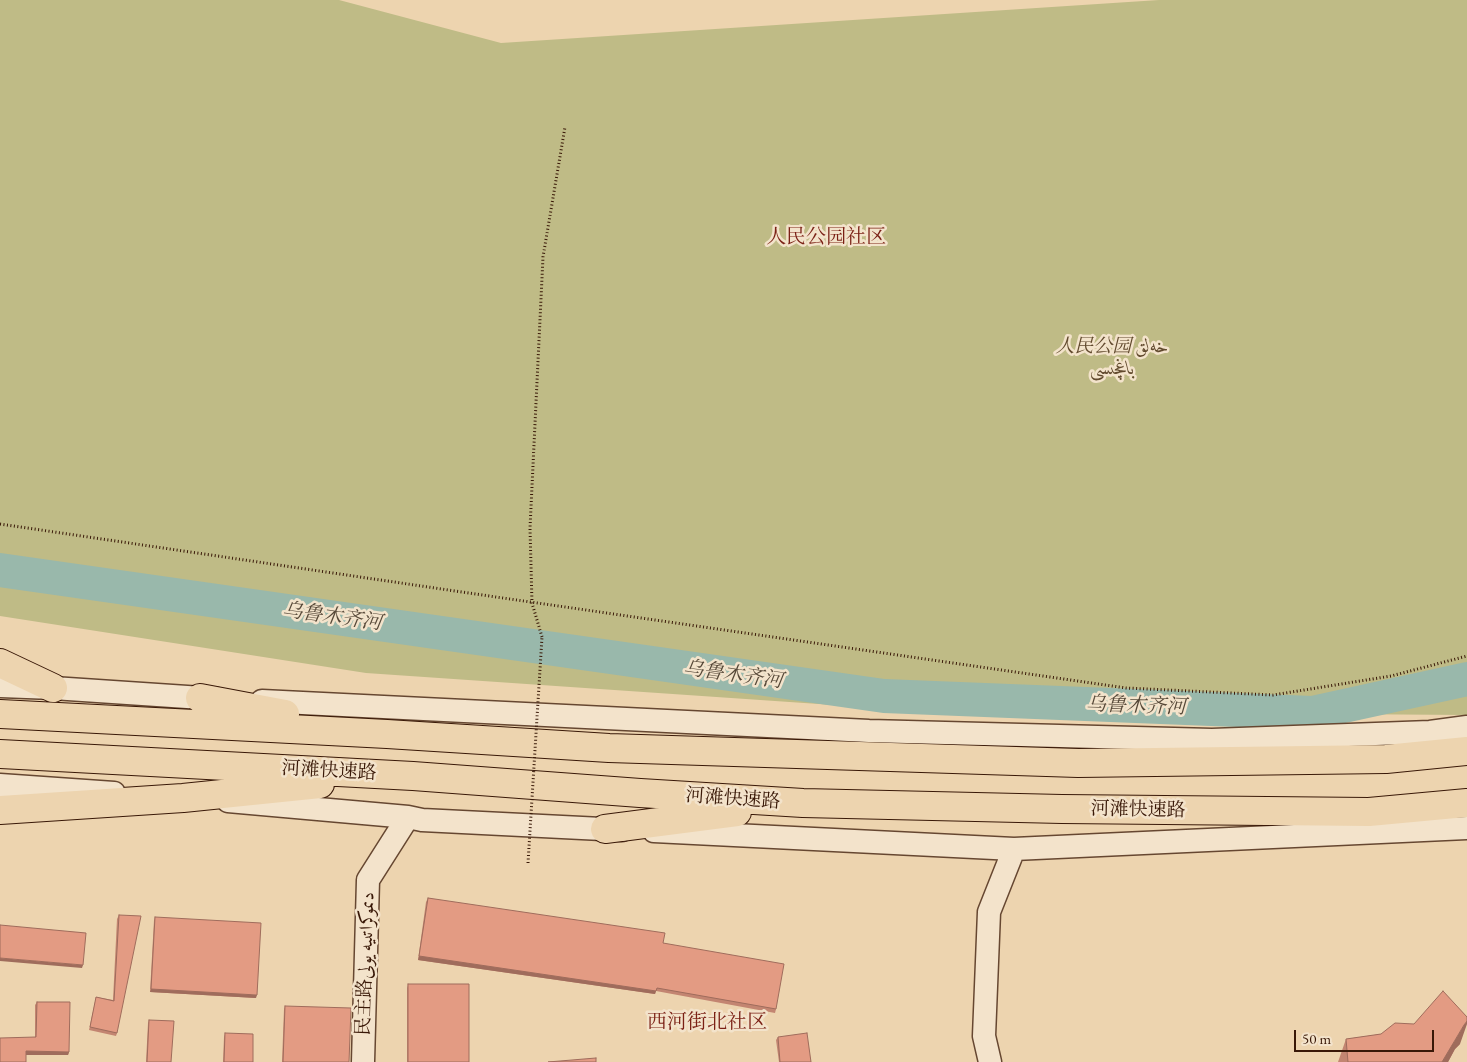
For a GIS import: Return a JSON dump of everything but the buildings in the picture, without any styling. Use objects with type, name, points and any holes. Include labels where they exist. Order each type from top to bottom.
[{"type":"highway","points":[[0,664],[53,688]]},
{"type":"highway","points":[[200,698],[387,734]]},
{"type":"highway","points":[[0,714],[387,734],[608,748],[1078,763],[1386,759],[1467,751]]},
{"type":"highway","name":"河滩快速路","points":[[0,754],[413,776],[640,794],[803,804],[1369,812],[1467,803]]},
{"type":"highway","points":[[0,810],[183,798],[413,776]]},
{"type":"highway","points":[[605,829],[803,804]]},
{"type":"highway","points":[[1220,811],[1375,832]]},
{"type":"street","points":[[0,686],[200,698],[869,731],[1212,740],[1430,732],[1467,727]]},
{"type":"street","points":[[0,785],[183,798],[408,817],[422,820],[1014,849],[1467,828]]},
{"type":"street","name":"民主路دىموكراتىيە يولى","points":[[362,1062],[368,880],[408,817]]},
{"type":"street","points":[[990,1062],[984,1036],[988,912],[1014,849]]},
{"type":"path","points":[[528,863],[542,637],[532,603],[530,528],[544,256],[565,127]]},
{"type":"path","points":[[0,524],[1126,688],[1273,695],[1391,676],[1467,656]]},
{"type":"green space","name":"人民公园 خەلق باغچىسى","points":[[0,0],[339,0],[501,43],[1159,0],[1467,0],[1467,715],[921,711],[366,673],[0,616]]},
{"type":"waterway","name":"乌鲁木齐河","points":[[0,570],[884,696],[1312,713],[1467,679]]},
{"type":"district","name":"人民公园社区","points":[[826,238]]},
{"type":"district","name":"西河街北社区","points":[[707,1023]]}]
